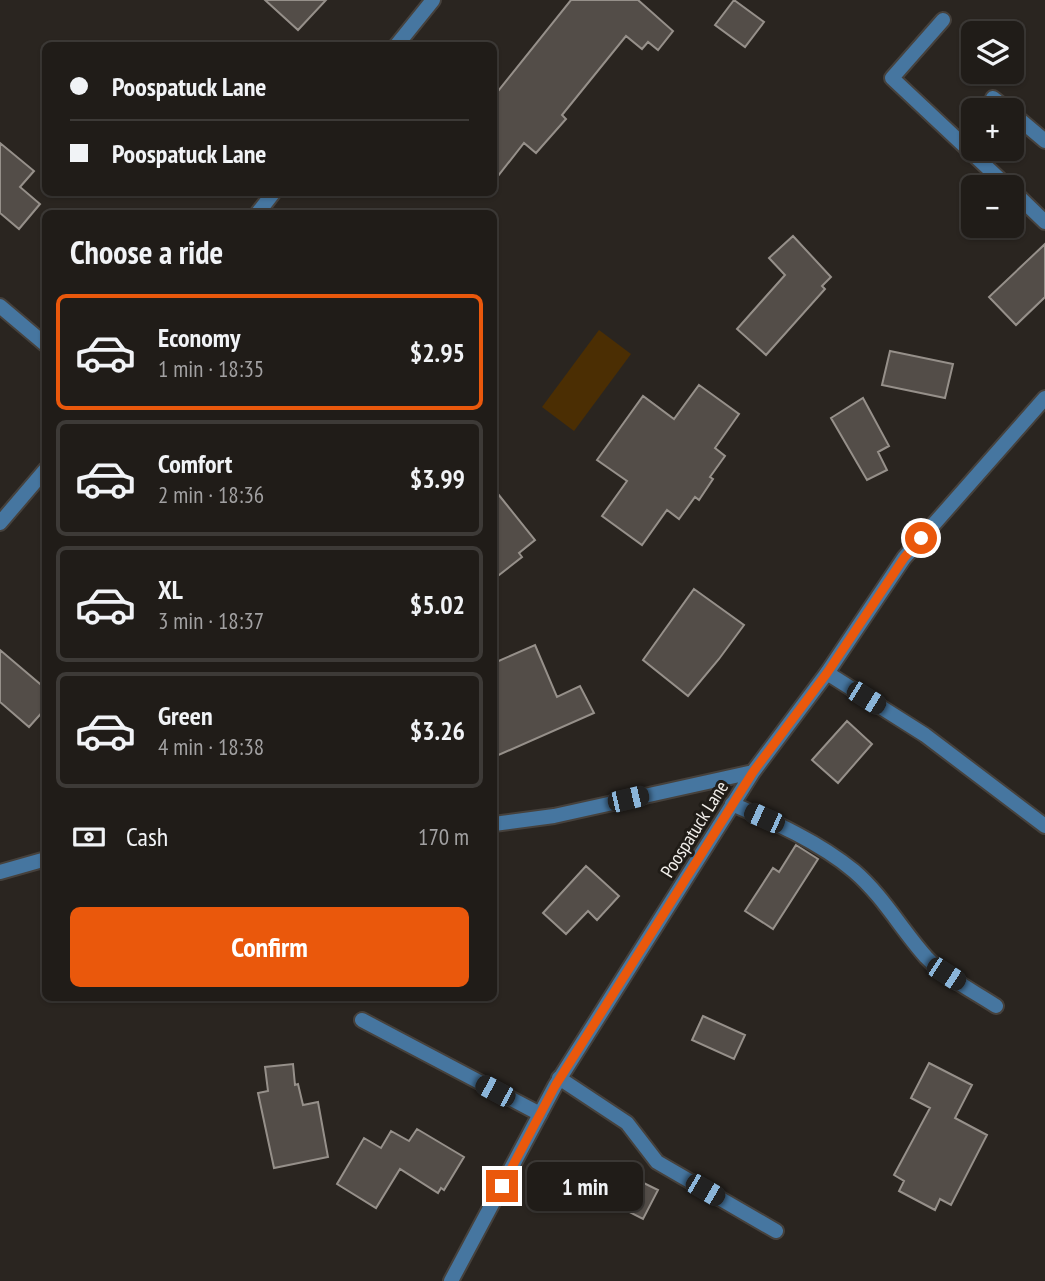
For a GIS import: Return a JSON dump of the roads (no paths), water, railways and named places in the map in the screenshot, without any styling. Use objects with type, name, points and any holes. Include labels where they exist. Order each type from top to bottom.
[{"type":"street","points":[[399,42],[433,0]]},
{"type":"street","points":[[943,20],[892,78],[995,175]]},
{"type":"street","points":[[1024,124],[1045,141]]},
{"type":"street","points":[[260,210],[271,196]]},
{"type":"street","points":[[1024,202],[1045,222]]},
{"type":"street","points":[[0,306],[42,342]]},
{"type":"street","name":"Poospatuck Lane","points":[[452,1281],[559,1078],[753,772],[827,673],[904,558],[1045,398]]},
{"type":"street","points":[[0,523],[42,473]]},
{"type":"street","points":[[827,673],[925,735],[1045,826]]},
{"type":"street","points":[[497,824],[554,816],[753,772]]},
{"type":"street","points":[[732,804],[798,836],[853,871],[873,890],[927,958],[946,974],[996,1006]]},
{"type":"street","points":[[0,872],[42,860]]},
{"type":"street","points":[[362,1020],[540,1114]]},
{"type":"street","points":[[559,1078],[626,1123],[657,1162],[776,1231]]}]
